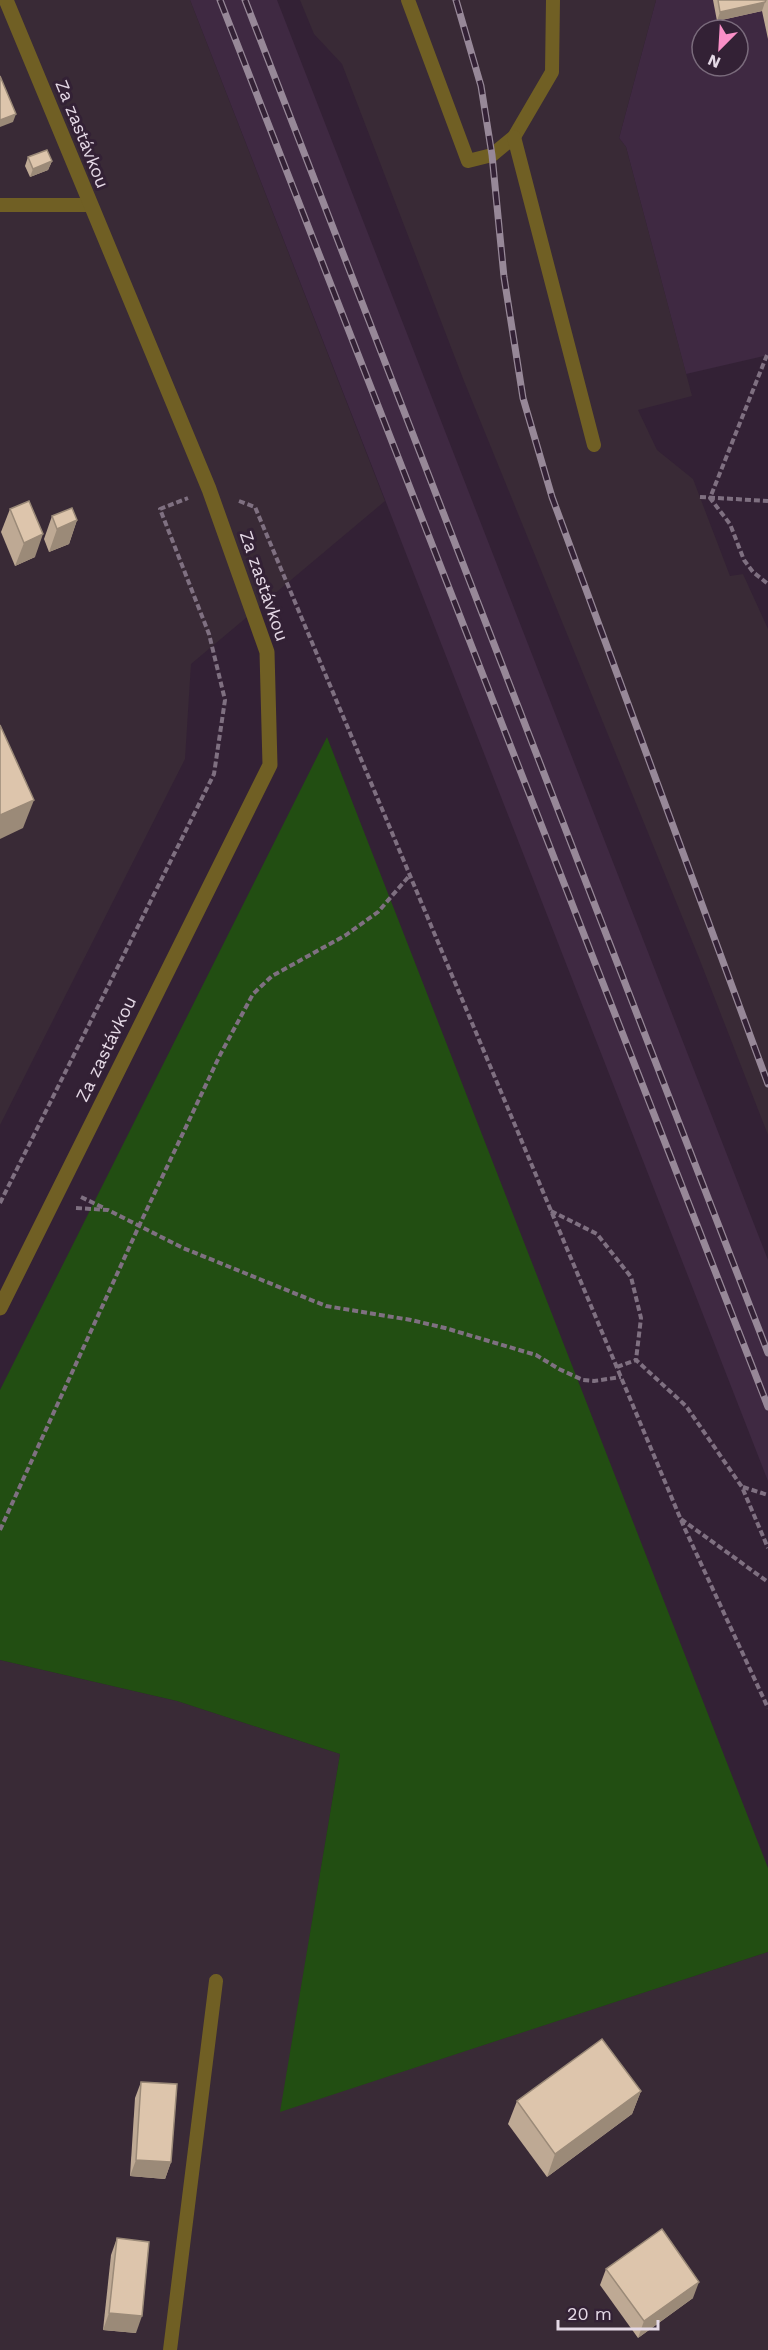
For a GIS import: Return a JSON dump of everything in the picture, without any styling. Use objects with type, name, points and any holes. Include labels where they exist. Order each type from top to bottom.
[{"type":"street","name":"Za zastávkou","points":[[0,1308],[270,765],[267,652],[209,489],[6,0]]},
{"type":"lane","points":[[408,0],[468,161],[492,155],[514,137],[552,72],[553,0]]},
{"type":"lane","points":[[514,137],[594,445]]},
{"type":"lane","points":[[0,205],[90,206]]},
{"type":"lane","points":[[170,2350],[216,1981]]},
{"type":"path","points":[[710,498],[767,355]]},
{"type":"path","points":[[0,1203],[214,774],[225,700],[209,634],[160,509],[209,489],[255,507],[681,1519],[768,1708]]},
{"type":"path","points":[[700,497],[768,501]]},
{"type":"path","points":[[710,498],[729,525],[744,560],[753,572],[768,584]]},
{"type":"path","points":[[0,1530],[220,1054],[253,994],[272,976],[346,935],[378,912],[410,875]]},
{"type":"path","points":[[50,1207],[108,1210],[183,1248],[326,1306],[445,1328],[536,1355],[583,1380],[594,1381],[621,1377]]},
{"type":"path","points":[[551,1211],[597,1234],[632,1277],[641,1318],[636,1360]]},
{"type":"path","points":[[617,1367],[636,1360]]},
{"type":"path","points":[[636,1360],[686,1406],[742,1487],[768,1548]]},
{"type":"path","points":[[742,1487],[768,1495]]},
{"type":"path","points":[[681,1519],[768,1582]]},
{"type":"shaded area","points":[[0,0],[190,0],[385,501],[191,664],[185,759],[0,1125]]},
{"type":"shaded area","points":[[190,0],[277,0],[768,1260],[768,1481]]},
{"type":"shaded area","points":[[300,0],[656,0],[619,138],[626,147],[692,396],[638,410],[657,450],[693,479],[730,576],[743,574],[768,629],[768,1135],[699,958],[464,381],[342,64],[314,34]]},
{"type":"shaded area","points":[[656,0],[768,0],[768,355],[686,374],[626,147],[619,138]]},
{"type":"shaded area","points":[[0,1660],[177,1701],[340,1754],[281,2111],[768,1952],[768,2350],[0,2350]]},
{"type":"green space","points":[[327,737],[768,1868],[768,1952],[280,2112],[340,1754],[177,1701],[0,1660],[0,1390]]},
{"type":"building","points":[[718,0],[766,0],[720,12]]},
{"type":"building","points":[[0,76],[16,114],[0,120]]},
{"type":"building","points":[[47,150],[52,161],[33,169],[28,157]]},
{"type":"building","points":[[29,501],[43,534],[24,543],[10,509]]},
{"type":"building","points":[[72,508],[77,520],[57,529],[52,516]]},
{"type":"building","points":[[0,725],[34,800],[0,815]]},
{"type":"building","points":[[602,2039],[641,2091],[555,2154],[517,2101]]},
{"type":"building","points":[[141,2082],[177,2084],[171,2162],[136,2160]]},
{"type":"building","points":[[662,2229],[699,2282],[644,2321],[606,2269]]},
{"type":"building","points":[[117,2238],[149,2242],[142,2316],[109,2313]]},
{"type":"railway","points":[[220,0],[768,1407]]},
{"type":"railway","points":[[245,0],[768,1353]]},
{"type":"railway","points":[[456,0],[481,86],[492,155],[504,277],[523,398],[552,497],[768,1084]]}]
